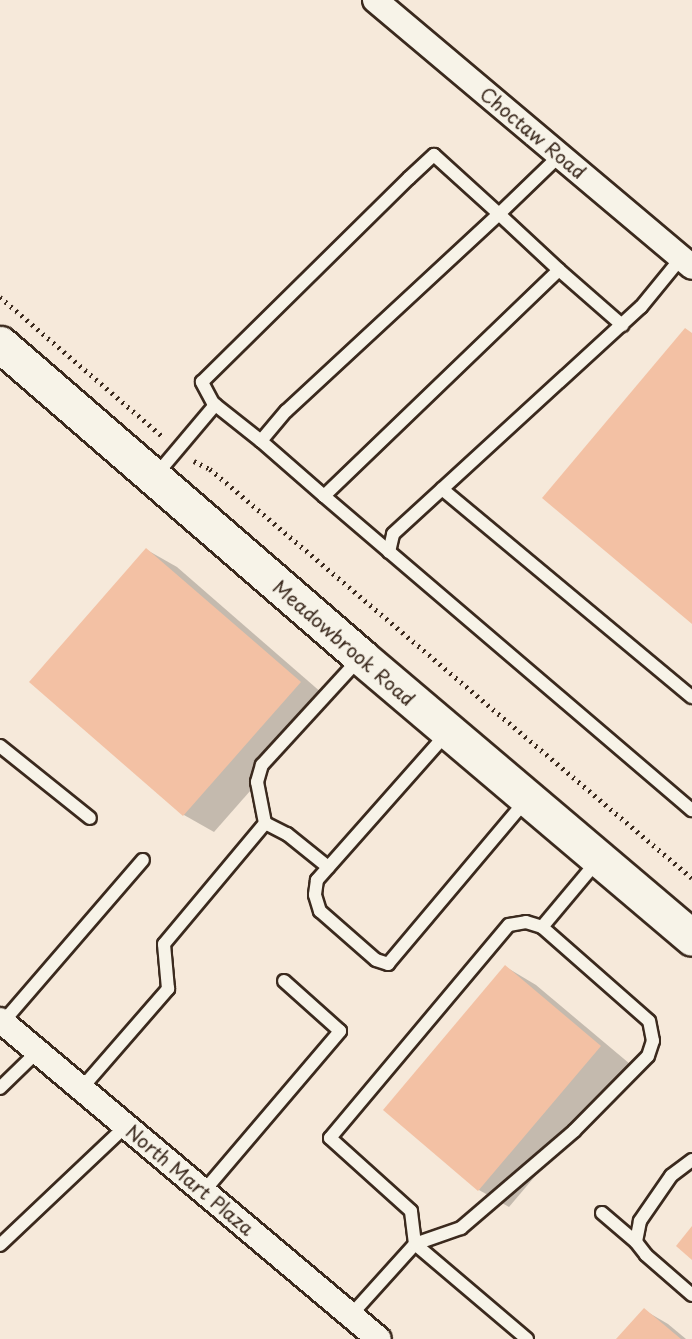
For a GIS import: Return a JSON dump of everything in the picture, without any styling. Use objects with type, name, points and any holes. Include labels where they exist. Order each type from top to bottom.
[{"type":"street","name":"Choctaw Road","points":[[375,0],[687,262]]},
{"type":"street","name":"Meadowbrook Road","points":[[0,344],[448,732],[692,938]]},
{"type":"street","name":"North Mart Plaza","points":[[1,1021],[379,1339]]},
{"type":"lane","points":[[261,441],[286,411],[560,155]]},
{"type":"lane","points":[[622,325],[435,156],[202,382],[215,405],[261,441],[692,810]]},
{"type":"lane","points":[[389,552],[393,534],[622,325],[687,262]]},
{"type":"lane","points":[[324,496],[559,270]]},
{"type":"lane","points":[[153,478],[215,405]]},
{"type":"lane","points":[[442,489],[692,696]]},
{"type":"lane","points":[[265,823],[257,782],[262,765],[361,657]]},
{"type":"lane","points":[[448,732],[317,880],[315,895],[320,911],[376,960],[388,964],[527,798]]},
{"type":"lane","points":[[0,746],[90,818]]},
{"type":"lane","points":[[265,823],[287,834],[328,867]]},
{"type":"lane","points":[[81,1088],[168,989],[164,944],[265,823]]},
{"type":"lane","points":[[542,927],[599,859]]},
{"type":"lane","points":[[1,1021],[143,860]]},
{"type":"lane","points":[[351,1315],[415,1244],[461,1228],[574,1131],[648,1056],[653,1041],[649,1021],[542,927],[526,922],[509,925],[330,1138],[411,1211],[415,1244],[527,1339]]},
{"type":"lane","points":[[204,1191],[340,1031],[284,981]]},
{"type":"lane","points":[[0,1088],[37,1052]]},
{"type":"lane","points":[[0,1245],[126,1126]]},
{"type":"lane","points":[[636,1242],[640,1222],[671,1176],[692,1160]]},
{"type":"lane","points":[[602,1213],[692,1296]]},
{"type":"path","points":[[0,297],[160,434]]},
{"type":"path","points":[[195,462],[220,478],[692,878]]},
{"type":"building","points":[[685,328],[692,333],[692,624],[542,498]]},
{"type":"building","points":[[146,548],[301,682],[183,816],[29,682]]},
{"type":"building","points":[[505,965],[601,1046],[478,1191],[383,1110]]},
{"type":"building","points":[[692,1226],[692,1260],[676,1246]]},
{"type":"building","points":[[644,1308],[681,1339],[616,1339]]}]
